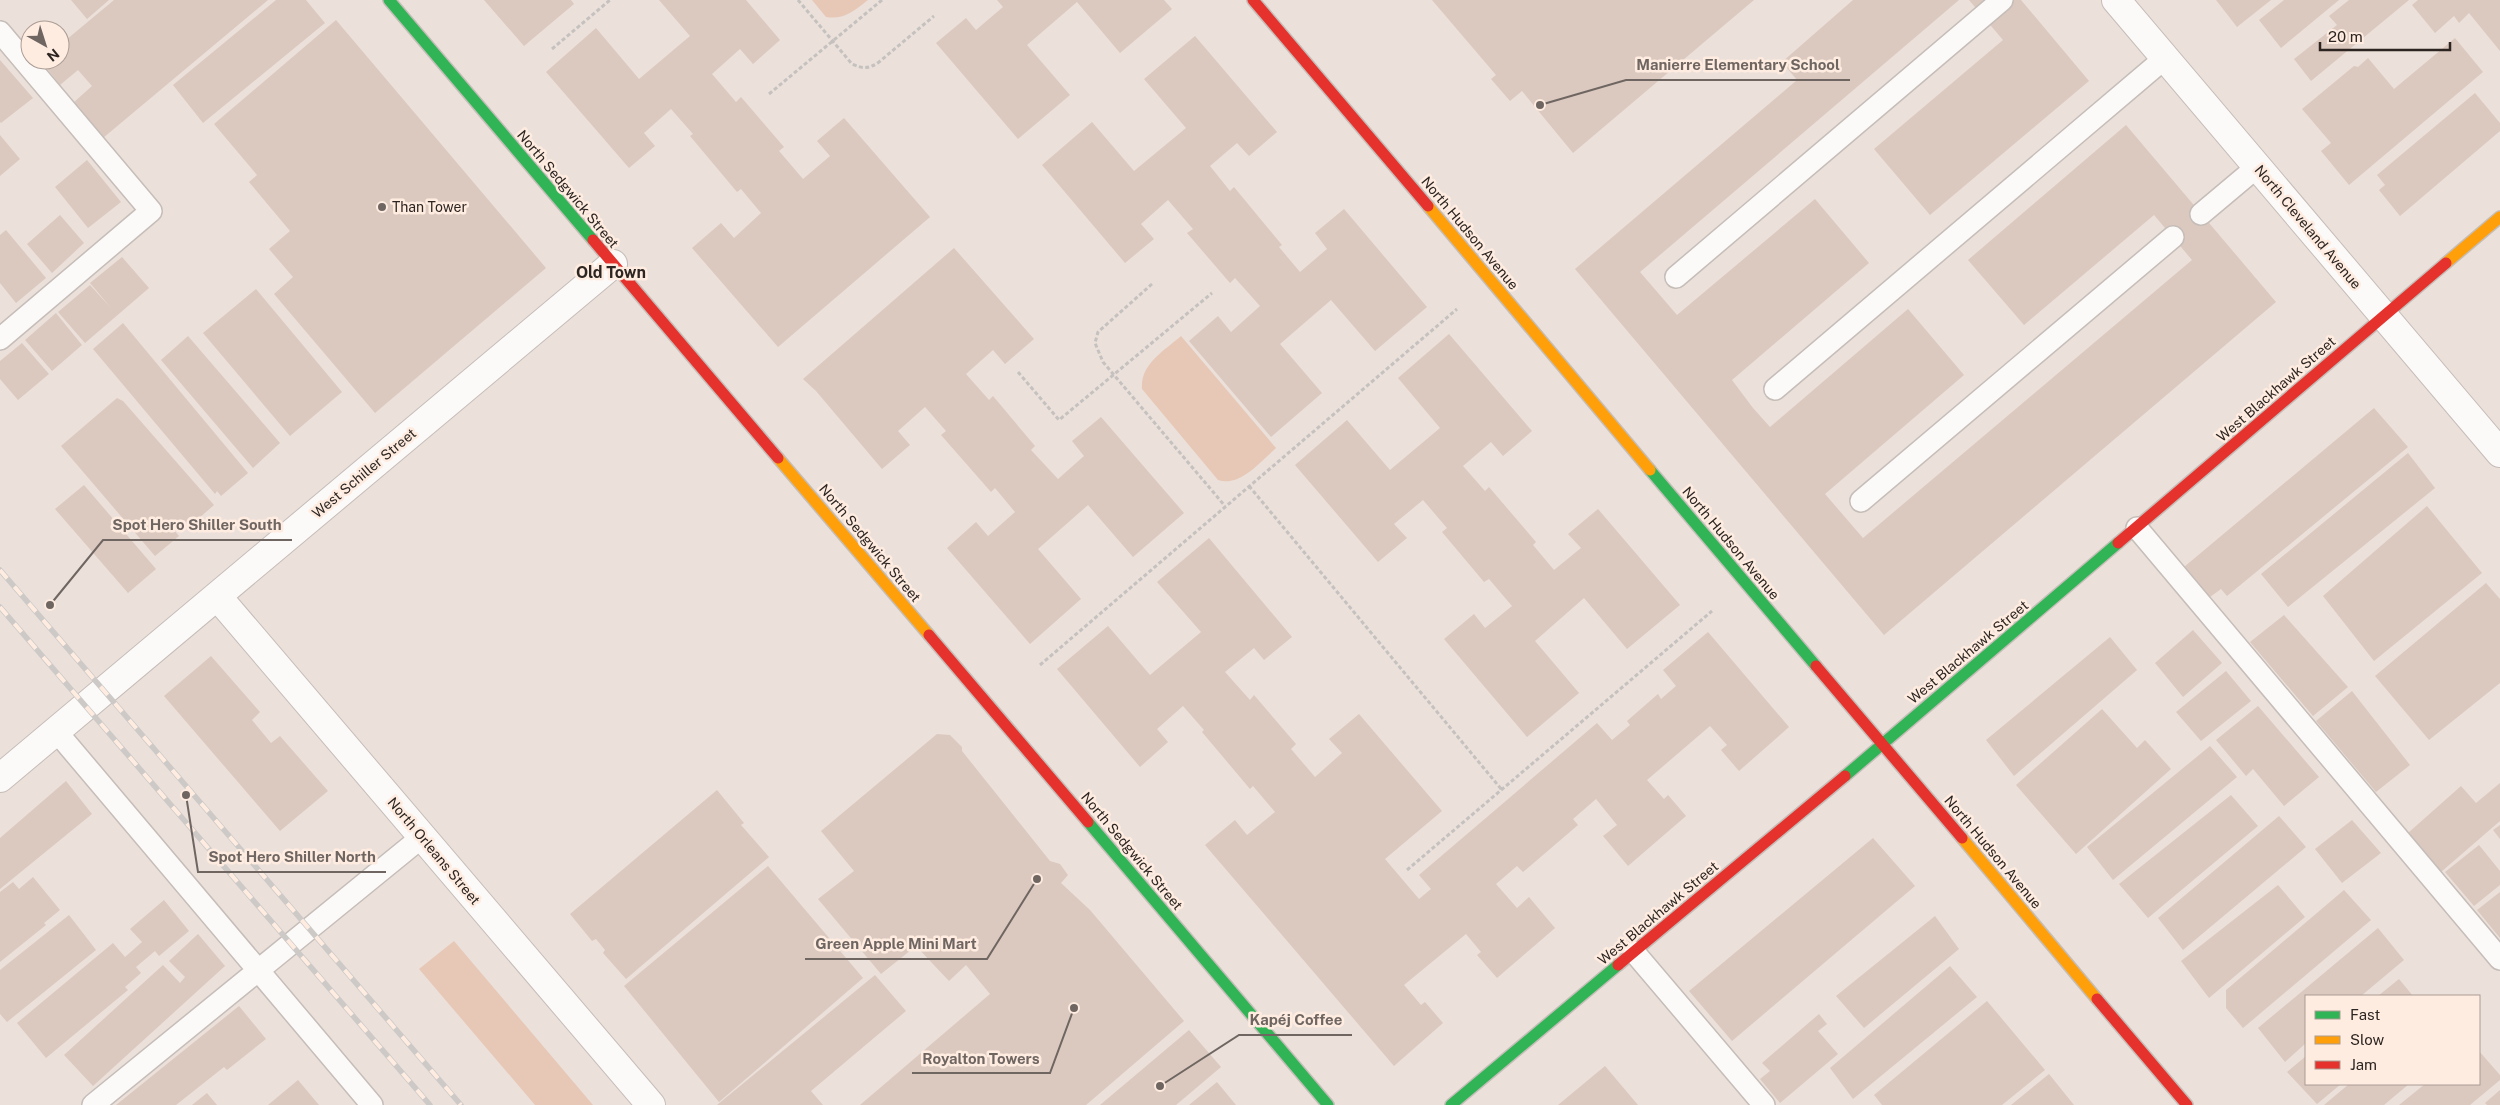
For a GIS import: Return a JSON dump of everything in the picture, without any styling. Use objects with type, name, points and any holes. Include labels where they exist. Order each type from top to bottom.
[{"type":"street","name":"North Sedgwick Street","points":[[389,0],[1328,1105]]},
{"type":"street","name":"North Hudson Avenue","points":[[1253,0],[2187,1105]]},
{"type":"street","name":"North Cleveland Avenue","points":[[2116,0],[2500,453]]},
{"type":"street","name":"West Blackhawk Street","points":[[1451,1105],[1882,745],[2500,217]]},
{"type":"street","name":"West Schiller Street","points":[[0,778],[613,264]]},
{"type":"street","name":"North Orleans Street","points":[[217,596],[651,1105]]},
{"type":"lane","points":[[1676,277],[2002,0]]},
{"type":"lane","points":[[0,32],[151,211],[0,339]]},
{"type":"lane","points":[[1775,389],[2165,58]]},
{"type":"lane","points":[[2201,214],[2257,167]]},
{"type":"lane","points":[[1861,501],[2173,238]]},
{"type":"lane","points":[[2138,528],[2500,959]]},
{"type":"lane","points":[[56,731],[372,1105]]},
{"type":"lane","points":[[93,1105],[422,837]]},
{"type":"lane","points":[[1634,952],[1764,1105]]},
{"type":"path","points":[[552,49],[610,0]]},
{"type":"path","points":[[798,0],[852,64],[862,69],[871,68],[934,16]]},
{"type":"path","points":[[769,94],[882,0]]},
{"type":"path","points":[[1152,284],[1098,332],[1095,343],[1098,353],[1114,375],[1226,506]]},
{"type":"path","points":[[1018,372],[1059,420],[1212,293]]},
{"type":"path","points":[[1040,665],[1457,309]]},
{"type":"path","points":[[1248,486],[1502,790]]},
{"type":"path","points":[[1408,870],[1712,611]]},
{"type":"shaded area","points":[[812,0],[868,0],[849,14],[832,18],[826,17]]},
{"type":"shaded area","points":[[1181,336],[1276,448],[1242,477],[1226,481],[1218,480],[1142,389],[1142,380],[1149,365]]},
{"type":"shaded area","points":[[454,941],[593,1105],[535,1105],[419,969]]},
{"type":"building","points":[[71,0],[109,0],[87,19]]},
{"type":"building","points":[[114,0],[268,0],[103,138],[73,103],[92,86],[78,70],[60,85],[48,70],[70,70],[70,37]]},
{"type":"building","points":[[276,0],[306,0],[325,23],[203,123],[173,85]]},
{"type":"building","points":[[484,0],[571,0],[574,4],[524,46]]},
{"type":"building","points":[[659,0],[746,0],[780,40],[753,64],[740,49],[712,74],[736,102],[741,97],[784,147],[779,151],[803,179],[830,156],[817,141],[844,118],[930,217],[778,347],[692,248],[721,223],[734,238],[761,213],[741,189],[737,192],[690,136],[693,134],[671,109],[644,133],[655,146],[629,168],[546,72],[596,28],[639,79],[690,36]]},
{"type":"building","points":[[997,0],[1164,0],[1172,9],[1120,53],[1077,2],[1027,45],[1070,95],[1018,139],[936,43],[966,18],[976,30],[1003,7]]},
{"type":"building","points":[[1432,0],[1754,0],[1573,153],[1522,91],[1510,101],[1491,79],[1496,75]]},
{"type":"building","points":[[1853,0],[1959,0],[1640,272],[1677,315],[1815,199],[1869,263],[1732,380],[1753,408],[1770,427],[1908,309],[1964,375],[1825,494],[1863,538],[2192,260],[2154,215],[2024,325],[1968,260],[2126,125],[2276,302],[1884,635],[1575,269],[1797,80],[1782,62]]},
{"type":"building","points":[[1969,0],[2021,0],[2089,81],[1930,215],[1874,149],[2003,40]]},
{"type":"building","points":[[2216,0],[2271,0],[2237,27]]},
{"type":"building","points":[[2284,0],[2339,0],[2281,48],[2259,20]]},
{"type":"building","points":[[2349,0],[2409,0],[2311,81],[2294,59],[2337,25],[2329,16]]},
{"type":"building","points":[[2418,0],[2500,0],[2500,51],[2469,13],[2459,23],[2454,16],[2435,33],[2412,5]]},
{"type":"building","name":"Than Tower","points":[[336,20],[546,268],[375,413],[274,294],[293,277],[269,249],[290,231],[249,182],[257,175],[214,124]]},
{"type":"building","points":[[1195,36],[1277,132],[1249,156],[1237,143],[1210,166],[1230,191],[1234,187],[1282,245],[1279,247],[1300,272],[1327,249],[1315,233],[1344,209],[1427,307],[1375,351],[1331,300],[1280,344],[1322,393],[1271,437],[1189,341],[1218,316],[1231,332],[1260,306],[1235,278],[1230,283],[1187,233],[1193,229],[1168,200],[1141,224],[1154,239],[1125,263],[1042,165],[1092,122],[1134,171],[1186,128],[1144,79]]},
{"type":"building","points":[[2455,38],[2483,72],[2349,185],[2321,151],[2331,143],[2302,109],[2354,66],[2358,67],[2368,58],[2394,89]]},
{"type":"building","points":[[0,60],[33,98],[1,123],[0,122]]},
{"type":"building","points":[[2475,93],[2500,123],[2500,131],[2400,216],[2379,190],[2385,185],[2377,175]]},
{"type":"building","points":[[0,135],[20,159],[0,176]]},
{"type":"building","points":[[87,160],[121,202],[88,228],[55,187]]},
{"type":"building","points":[[60,215],[84,243],[52,273],[27,244]]},
{"type":"building","points":[[6,230],[46,278],[16,303],[0,283],[0,235]]},
{"type":"building","points":[[954,248],[1034,339],[1005,364],[993,350],[966,374],[989,400],[993,396],[1035,446],[1031,450],[1058,479],[1084,456],[1072,441],[1101,417],[1184,513],[1133,557],[1088,505],[1038,549],[1081,599],[1030,644],[947,548],[976,522],[988,536],[1015,512],[995,488],[991,492],[941,435],[946,431],[925,407],[898,431],[910,445],[882,469],[816,391],[803,379]]},
{"type":"building","points":[[122,257],[149,288],[85,343],[58,312],[90,285],[111,308],[90,283]]},
{"type":"building","points":[[256,289],[342,392],[290,436],[203,333]]},
{"type":"building","points":[[56,313],[82,345],[52,371],[25,340]]},
{"type":"building","points":[[123,323],[248,473],[221,496],[217,491],[215,494],[93,349]]},
{"type":"building","points":[[1449,334],[1532,431],[1503,456],[1491,442],[1463,466],[1485,491],[1489,487],[1536,542],[1533,545],[1554,570],[1581,548],[1568,534],[1598,509],[1680,605],[1627,649],[1584,598],[1535,641],[1579,693],[1527,737],[1444,639],[1474,614],[1485,628],[1512,606],[1489,579],[1484,582],[1442,532],[1447,528],[1423,500],[1394,524],[1407,538],[1378,562],[1295,465],[1347,420],[1390,470],[1440,428],[1398,378]]},
{"type":"building","points":[[188,336],[280,443],[253,468],[161,360]]},
{"type":"building","points":[[22,343],[49,374],[18,400],[0,379],[0,361]]},
{"type":"building","points":[[117,398],[123,401],[214,505],[190,526],[184,520],[173,529],[179,536],[155,556],[61,446]]},
{"type":"building","points":[[2374,408],[2408,447],[2227,596],[2221,589],[2210,597],[2184,567]]},
{"type":"building","points":[[2408,453],[2435,488],[2288,607],[2261,574]]},
{"type":"building","points":[[84,485],[156,569],[128,593],[55,509]]},
{"type":"building","points":[[2427,506],[2482,573],[2374,661],[2323,596]]},
{"type":"building","points":[[1209,538],[1292,637],[1264,660],[1254,648],[1225,672],[1250,700],[1254,695],[1296,744],[1291,749],[1315,777],[1342,753],[1329,739],[1359,714],[1442,811],[1385,859],[1419,899],[1431,889],[1419,875],[1597,723],[1612,740],[1630,725],[1627,721],[1658,694],[1661,699],[1676,686],[1663,670],[1708,632],[1789,727],[1739,771],[1721,750],[1727,745],[1710,726],[1647,780],[1664,799],[1668,795],[1686,816],[1628,866],[1603,836],[1617,825],[1596,799],[1573,819],[1578,825],[1523,872],[1517,866],[1496,884],[1517,908],[1529,897],[1555,928],[1497,978],[1477,955],[1481,952],[1466,934],[1404,985],[1421,1005],[1425,1002],[1443,1023],[1394,1066],[1205,845],[1235,820],[1247,835],[1275,812],[1253,786],[1250,789],[1202,732],[1204,730],[1183,706],[1157,729],[1168,742],[1140,767],[1057,669],[1108,626],[1150,675],[1201,632],[1157,582]]},
{"type":"building","points":[[2486,583],[2500,599],[2500,683],[2429,740],[2375,676]]},
{"type":"building","points":[[2284,615],[2348,687],[2313,716],[2250,642]]},
{"type":"building","points":[[2193,630],[2222,663],[2183,697],[2155,663]]},
{"type":"building","points":[[2110,637],[2137,670],[2014,776],[1986,740]]},
{"type":"building","points":[[211,656],[260,712],[252,720],[271,743],[280,736],[328,791],[280,831],[164,696]]},
{"type":"building","points":[[2226,671],[2251,701],[2201,741],[2176,712]]},
{"type":"building","points":[[2352,691],[2410,765],[2376,792],[2316,721]]},
{"type":"building","points":[[2258,706],[2319,777],[2284,806],[2253,769],[2246,776],[2216,740]]},
{"type":"building","points":[[2102,709],[2137,748],[2145,740],[2171,769],[2076,854],[2016,785]]},
{"type":"building","points":[[937,734],[950,735],[962,747],[962,751],[1050,861],[1060,864],[1068,875],[1061,883],[1090,910],[1184,1021],[1086,1105],[860,1105],[990,994],[966,965],[949,981],[916,946],[881,974],[818,899],[854,871],[821,831]]},
{"type":"building","points":[[2210,746],[2237,777],[2113,880],[2087,847]]},
{"type":"building","points":[[66,781],[92,814],[0,889],[0,838]]},
{"type":"building","points":[[2500,783],[2500,821],[2441,872],[2408,833],[2461,786],[2476,803]]},
{"type":"building","points":[[717,790],[744,823],[741,825],[769,857],[626,979],[603,953],[605,950],[596,939],[592,941],[570,914]]},
{"type":"building","points":[[2231,795],[2258,826],[2148,918],[2119,884]]},
{"type":"building","points":[[2279,816],[2306,847],[2183,950],[2158,918]]},
{"type":"building","points":[[2352,820],[2381,853],[2342,883],[2315,849]]},
{"type":"building","points":[[2500,825],[2500,839],[2493,830]]},
{"type":"building","points":[[1873,838],[1915,886],[1732,1041],[1689,991]]},
{"type":"building","points":[[2479,845],[2500,871],[2500,885],[2474,906],[2445,872]]},
{"type":"building","points":[[768,866],[863,978],[719,1102],[624,986]]},
{"type":"building","points":[[33,877],[60,910],[44,923],[46,925],[0,962],[0,892],[13,882],[19,889]]},
{"type":"building","points":[[2278,885],[2305,917],[2209,998],[2181,961]]},
{"type":"building","points":[[2344,890],[2371,920],[2243,1028],[2226,1008],[2226,990]]},
{"type":"building","points":[[2500,892],[2500,938],[2477,910]]},
{"type":"building","points":[[164,900],[189,931],[159,956],[155,951],[136,967],[141,973],[125,987],[128,990],[46,1058],[17,1023],[113,943],[125,957],[142,942],[130,929]]},
{"type":"building","points":[[69,915],[96,950],[7,1022],[0,1014],[0,970]]},
{"type":"building","points":[[1935,916],[1959,949],[1864,1028],[1836,996]]},
{"type":"building","points":[[2378,928],[2404,960],[2362,995],[2305,995],[2305,1044],[2285,1062],[2258,1028]]},
{"type":"building","points":[[198,934],[225,966],[93,1086],[64,1055],[163,965],[180,983],[185,977],[169,961]]},
{"type":"building","points":[[1950,966],[1977,997],[1853,1099],[1830,1068]]},
{"type":"building","points":[[875,975],[906,1011],[811,1091],[823,1105],[717,1105]]},
{"type":"building","points":[[2399,979],[2412,995],[2379,995]]},
{"type":"building","points":[[1987,1001],[2045,1070],[2002,1105],[1882,1105],[1874,1095]]},
{"type":"building","points":[[239,1006],[266,1039],[227,1070],[224,1067],[176,1105],[116,1105]]},
{"type":"building","points":[[1819,1014],[1827,1024],[1818,1031],[1838,1054],[1780,1103],[1760,1079],[1770,1071],[1762,1063]]},
{"type":"building","points":[[1189,1030],[1221,1067],[1176,1105],[1100,1105]]},
{"type":"building","points":[[2480,1052],[2500,1075],[2500,1080],[2470,1105],[2399,1105],[2424,1085],[2480,1085]]},
{"type":"building","points":[[2305,1057],[2305,1085],[2340,1085],[2317,1104],[2287,1072]]},
{"type":"building","points":[[1605,1066],[1638,1105],[1558,1105]]},
{"type":"building","points":[[2049,1074],[2074,1105],[2011,1105]]},
{"type":"building","points":[[298,1080],[319,1105],[268,1105]]},
{"type":"building","points":[[1217,1082],[1236,1105],[1189,1105]]},
{"type":"building","points":[[2348,1085],[2408,1085],[2384,1105],[2324,1105]]},
{"type":"building","points":[[2500,1090],[2500,1105],[2487,1105],[2485,1103]]},
{"type":"building","points":[[207,1093],[217,1105],[192,1105]]},
{"type":"railway","points":[[0,570],[461,1105]]},
{"type":"railway","points":[[0,607],[430,1105]]},
{"type":"traffic: fast","points":[[389,0],[593,240]]},
{"type":"traffic: fast","points":[[1650,470],[1816,666]]},
{"type":"traffic: fast","points":[[1845,776],[2118,543]]},
{"type":"traffic: fast","points":[[1088,822],[1328,1105]]},
{"type":"traffic: fast","points":[[1451,1105],[1618,965]]},
{"type":"traffic: slow","points":[[1428,206],[1650,470]]},
{"type":"traffic: slow","points":[[2446,263],[2500,217]]},
{"type":"traffic: slow","points":[[778,458],[929,635]]},
{"type":"traffic: slow","points":[[1962,838],[2097,999]]},
{"type":"traffic: jam","points":[[1253,0],[1428,206]]},
{"type":"traffic: jam","points":[[593,240],[778,458]]},
{"type":"traffic: jam","points":[[2118,543],[2446,263]]},
{"type":"traffic: jam","points":[[929,635],[1088,822]]},
{"type":"traffic: jam","points":[[1816,666],[1962,838]]},
{"type":"traffic: jam","points":[[1618,965],[1845,776]]},
{"type":"traffic: jam","points":[[2097,999],[2187,1105]]},
{"type":"place","name":"Manierre Elementary School","points":[[1540,105]]},
{"type":"place","name":"Than Tower","points":[[382,207]]},
{"type":"place","name":"Spot Hero Shiller South","points":[[50,605]]},
{"type":"place","name":"Spot Hero Shiller North","points":[[186,795]]},
{"type":"place","name":"Green Apple Mini Mart","points":[[1037,879]]},
{"type":"place","name":"Royalton Towers","points":[[1074,1008]]},
{"type":"place","name":"Kapéj Coffee","points":[[1160,1086]]},
{"type":"district","name":"Old Town","points":[[611,272]]}]
